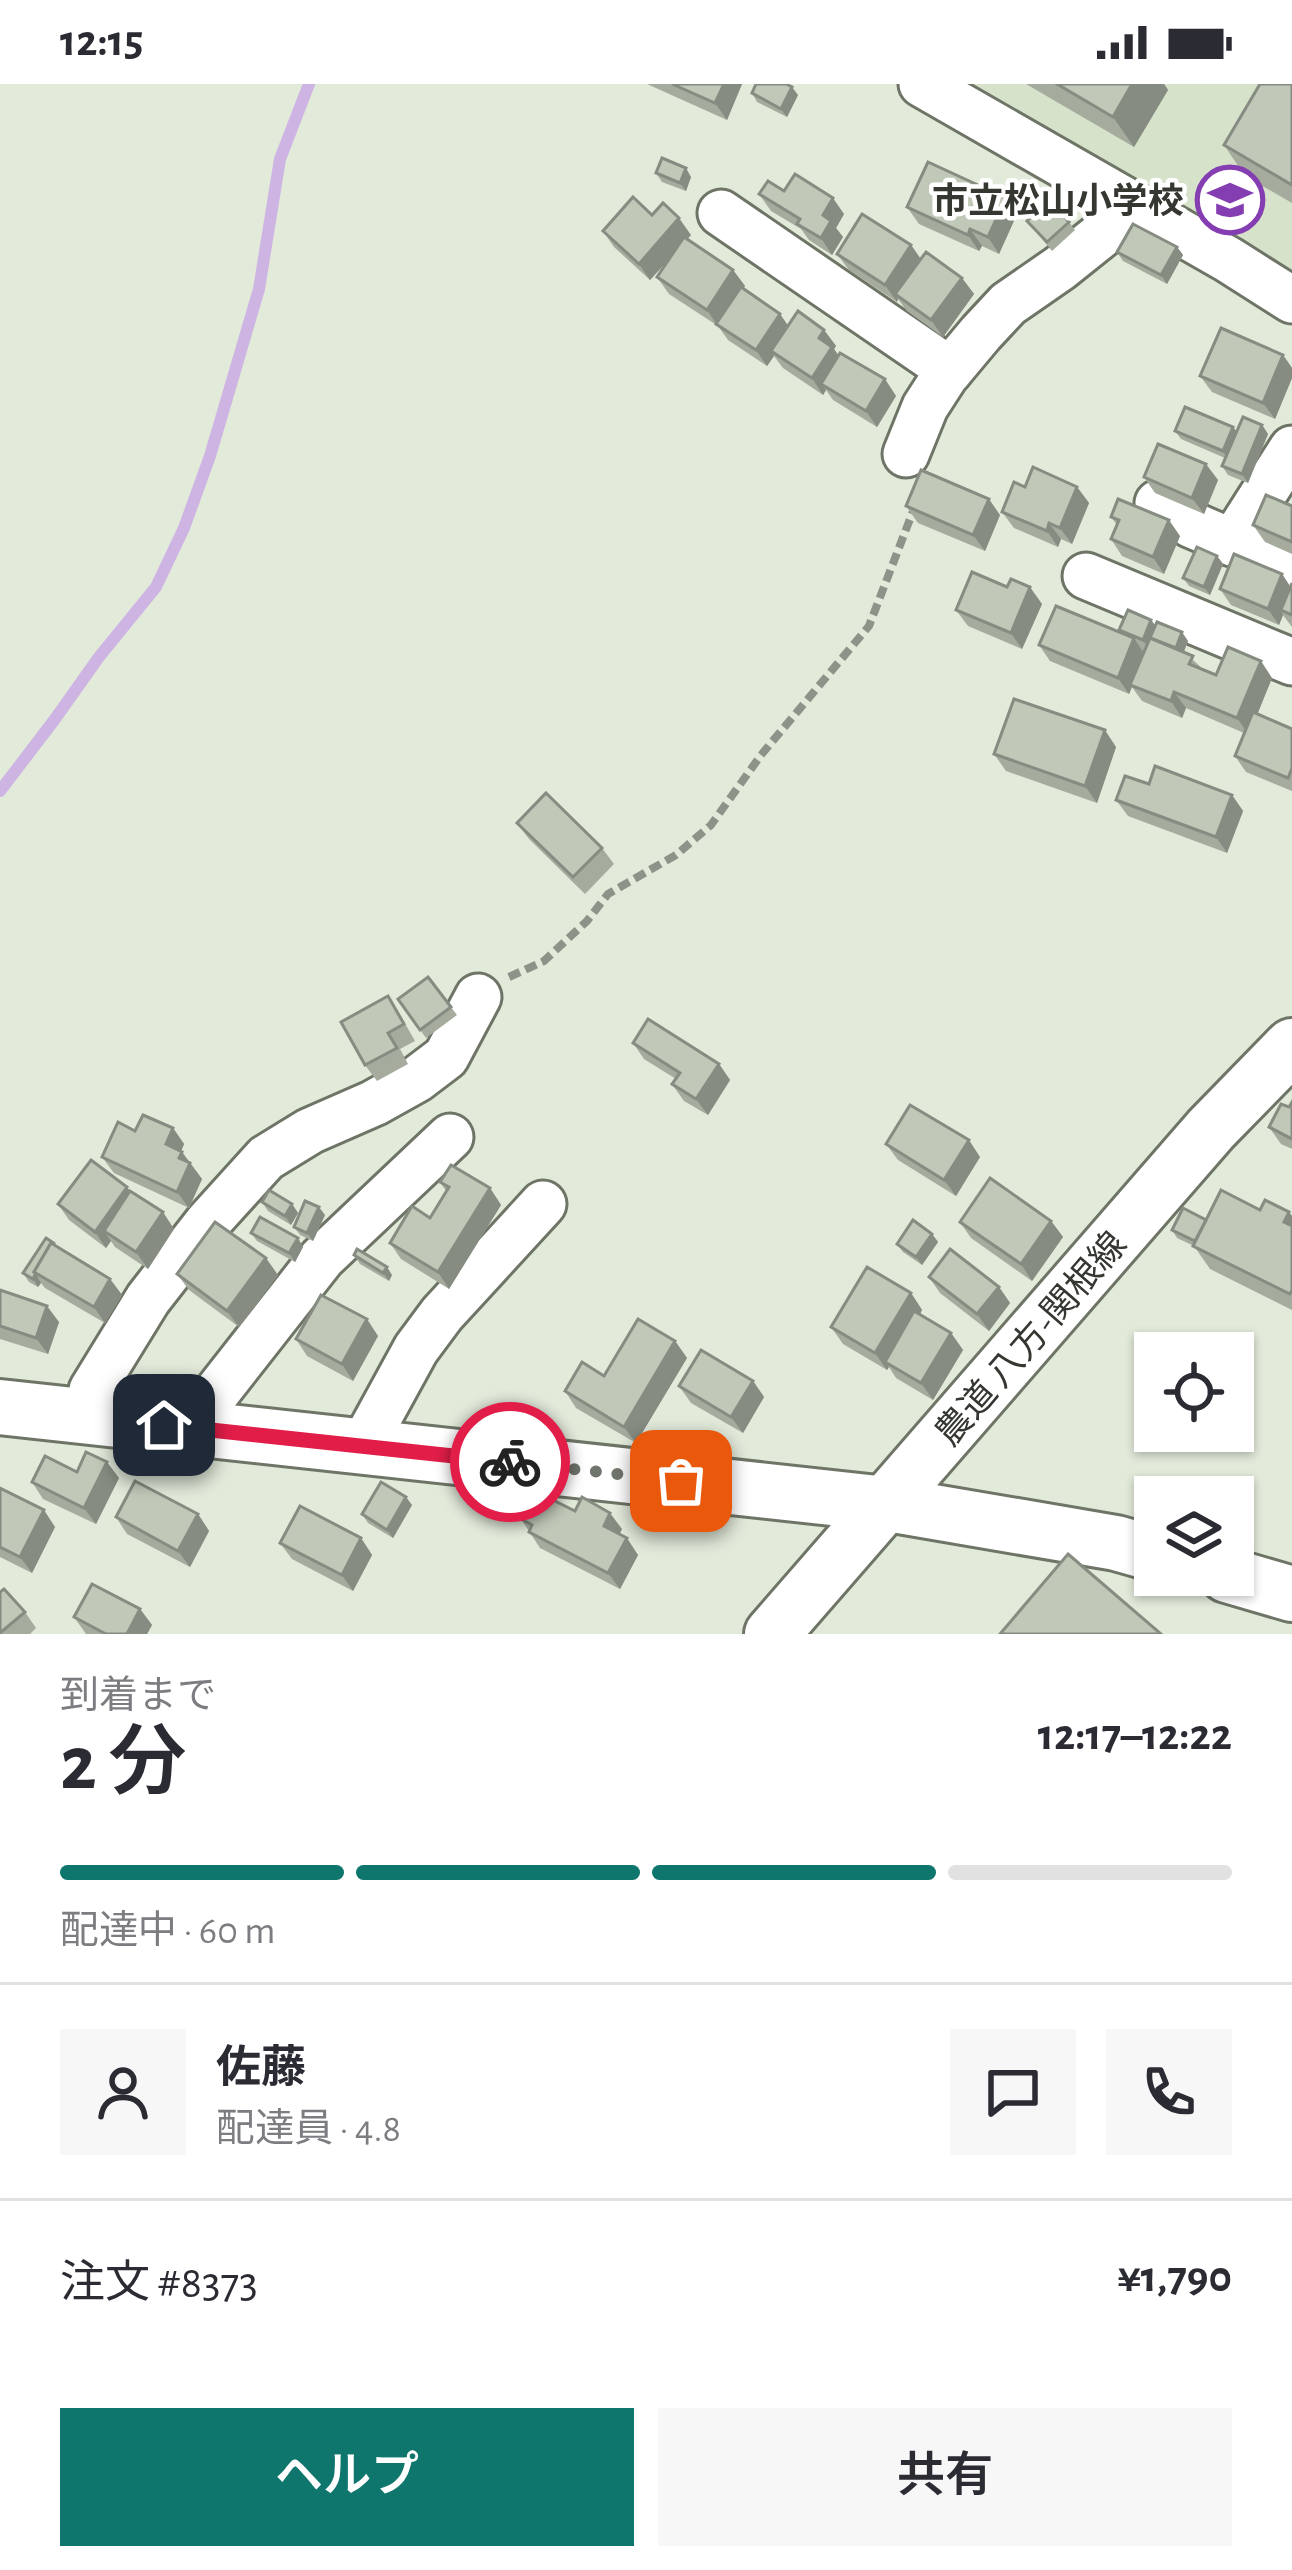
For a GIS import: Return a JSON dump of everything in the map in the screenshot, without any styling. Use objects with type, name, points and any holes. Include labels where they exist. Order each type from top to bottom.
[{"type":"street","points":[[922,84],[1292,300]]},
{"type":"street","points":[[906,454],[925,407],[950,370],[1008,304],[1109,228],[1121,200]]},
{"type":"street","points":[[721,213],[950,370]]},
{"type":"street","points":[[1232,543],[1292,449]]},
{"type":"street","points":[[1158,503],[1190,524],[1292,568]]},
{"type":"street","points":[[1086,576],[1292,662]]},
{"type":"street","points":[[88,1418],[92,1390],[148,1299],[266,1158],[417,1079],[446,1057],[478,997]]},
{"type":"street","name":"農道 八方-関根線","points":[[772,1634],[1211,1130],[1292,1046]]},
{"type":"street","points":[[201,1429],[206,1406],[322,1258],[450,1137]]},
{"type":"street","points":[[366,1446],[416,1349],[543,1204]]},
{"type":"street","points":[[0,1407],[887,1504],[1134,1548]]},
{"type":"street","points":[[1254,1583],[1292,1594]]},
{"type":"path","points":[[478,997],[544,961],[608,894],[676,855],[711,825],[761,754],[869,626],[917,499]]},
{"type":"shaded area","name":"市立松山小学校","points":[[956,84],[1292,84],[1292,270],[1042,131]]},
{"type":"building","points":[[672,84],[724,84],[715,103]]},
{"type":"building","points":[[756,84],[792,87],[781,109],[752,93]]},
{"type":"building","points":[[1057,84],[1132,84],[1113,117]]},
{"type":"building","points":[[1260,84],[1292,84],[1292,185],[1224,145]]},
{"type":"building","points":[[662,158],[686,168],[680,183],[656,173]]},
{"type":"building","points":[[928,162],[1006,198],[988,237],[970,229],[968,235],[907,207]]},
{"type":"building","points":[[795,174],[833,198],[823,215],[831,221],[821,238],[759,194],[768,181],[784,191]]},
{"type":"building","points":[[633,197],[652,215],[663,203],[679,218],[639,264],[603,231]]},
{"type":"building","points":[[1049,200],[1069,222],[1047,242],[1027,221]]},
{"type":"building","points":[[862,214],[911,245],[885,285],[837,254]]},
{"type":"building","points":[[1133,224],[1177,247],[1161,275],[1117,252]]},
{"type":"building","points":[[684,237],[733,270],[707,310],[657,277]]},
{"type":"building","points":[[926,252],[962,278],[931,320],[895,294]]},
{"type":"building","points":[[741,287],[780,314],[756,350],[716,324]]},
{"type":"building","points":[[798,311],[824,330],[819,338],[832,347],[812,378],[771,351]]},
{"type":"building","points":[[1221,328],[1283,355],[1263,403],[1200,376]]},
{"type":"building","points":[[840,353],[885,379],[866,411],[821,384]]},
{"type":"building","points":[[1185,407],[1233,427],[1223,451],[1175,431]]},
{"type":"building","points":[[1243,417],[1262,425],[1242,474],[1222,466]]},
{"type":"building","points":[[1158,444],[1206,464],[1192,498],[1144,477]]},
{"type":"building","points":[[1033,467],[1077,487],[1060,528],[1049,523],[1047,531],[1002,512],[1014,482],[1025,487]]},
{"type":"building","points":[[921,470],[989,499],[973,535],[906,506]]},
{"type":"building","points":[[1266,495],[1292,506],[1292,542],[1253,525]]},
{"type":"building","points":[[1118,499],[1169,520],[1153,557],[1111,539],[1119,520],[1111,517]]},
{"type":"building","points":[[1197,547],[1217,556],[1204,587],[1183,578]]},
{"type":"building","points":[[1234,554],[1282,574],[1268,609],[1220,589]]},
{"type":"building","points":[[972,572],[1007,587],[1011,579],[1030,587],[1011,633],[956,610]]},
{"type":"building","points":[[1292,583],[1292,615],[1281,610]]},
{"type":"building","points":[[1056,606],[1134,638],[1118,678],[1039,645]]},
{"type":"building","points":[[1128,610],[1151,620],[1143,640],[1119,630]]},
{"type":"building","points":[[1157,622],[1182,632],[1176,648],[1150,638]]},
{"type":"building","points":[[1150,638],[1193,656],[1189,664],[1216,675],[1228,647],[1261,661],[1237,718],[1174,692],[1171,701],[1130,685]]},
{"type":"building","points":[[1014,699],[1105,730],[1085,786],[994,754]]},
{"type":"building","points":[[1253,712],[1292,729],[1288,778],[1235,756]]},
{"type":"building","points":[[1155,766],[1232,795],[1216,837],[1116,800],[1125,776],[1149,784]]},
{"type":"building","points":[[546,793],[602,848],[573,877],[517,823]]},
{"type":"building","points":[[428,977],[451,1007],[420,1030],[398,999]]},
{"type":"building","points":[[388,996],[404,1024],[388,1033],[397,1048],[365,1065],[341,1022]]},
{"type":"building","points":[[648,1019],[719,1064],[696,1099],[672,1084],[680,1073],[633,1043]]},
{"type":"building","points":[[1292,1102],[1292,1139],[1269,1127],[1281,1104],[1289,1107]]},
{"type":"building","points":[[910,1105],[969,1140],[944,1180],[886,1144]]},
{"type":"building","points":[[143,1115],[173,1128],[166,1144],[182,1152],[179,1158],[190,1163],[177,1192],[102,1157],[118,1122],[135,1131]]},
{"type":"building","points":[[91,1160],[127,1187],[95,1232],[58,1204]]},
{"type":"building","points":[[451,1165],[490,1188],[438,1272],[390,1243],[412,1206],[430,1218],[449,1187],[440,1182]]},
{"type":"building","points":[[990,1178],[1051,1221],[1021,1264],[960,1222]]},
{"type":"building","points":[[269,1190],[292,1204],[285,1216],[262,1202]]},
{"type":"building","points":[[1221,1190],[1260,1210],[1265,1200],[1289,1212],[1284,1222],[1292,1226],[1290,1294],[1193,1246]]},
{"type":"building","points":[[130,1191],[163,1212],[136,1252],[104,1231]]},
{"type":"building","points":[[305,1201],[319,1207],[307,1233],[294,1227]]},
{"type":"building","points":[[1183,1208],[1206,1220],[1195,1241],[1172,1230]]},
{"type":"building","points":[[260,1217],[298,1238],[289,1253],[251,1233]]},
{"type":"building","points":[[913,1220],[932,1234],[916,1257],[897,1244]]},
{"type":"building","points":[[215,1222],[266,1258],[227,1311],[177,1274]]},
{"type":"building","points":[[46,1238],[55,1244],[51,1243],[33,1279],[23,1273]]},
{"type":"building","points":[[51,1243],[110,1279],[94,1307],[34,1272]]},
{"type":"building","points":[[357,1249],[387,1267],[383,1273],[354,1255]]},
{"type":"building","points":[[950,1249],[999,1287],[977,1314],[929,1277]]},
{"type":"building","points":[[867,1267],[911,1293],[875,1353],[831,1327]]},
{"type":"building","points":[[0,1290],[47,1306],[36,1338],[0,1326]]},
{"type":"building","points":[[321,1295],[367,1319],[342,1364],[296,1339]]},
{"type":"building","points":[[914,1311],[951,1333],[921,1383],[885,1362]]},
{"type":"building","points":[[638,1319],[675,1341],[624,1427],[565,1391],[582,1362],[604,1376]]},
{"type":"building","points":[[701,1350],[753,1381],[731,1417],[679,1386]]},
{"type":"building","points":[[86,1452],[107,1462],[84,1508],[32,1482],[45,1456],[77,1472]]},
{"type":"building","points":[[135,1481],[198,1514],[178,1551],[116,1517]]},
{"type":"building","points":[[381,1482],[406,1497],[387,1530],[362,1514]]},
{"type":"building","points":[[0,1488],[44,1510],[20,1557],[0,1547]]},
{"type":"building","points":[[547,1497],[575,1511],[582,1497],[610,1513],[604,1526],[627,1538],[608,1573],[529,1532],[532,1525],[521,1519],[531,1501],[542,1507]]},
{"type":"building","points":[[300,1506],[361,1538],[342,1575],[280,1543]]},
{"type":"building","points":[[1068,1554],[1161,1634],[1000,1634]]},
{"type":"building","points":[[92,1584],[140,1609],[127,1634],[106,1634],[74,1617]]},
{"type":"building","points":[[4,1589],[25,1612],[0,1633],[0,1592]]},
{"type":"waterway","points":[[0,791],[156,587],[184,528],[259,289],[280,159],[309,84]]},
{"type":"way so far","points":[[510,1462],[681,1481]]},
{"type":"place","name":"市立松山小学校","points":[[1230,200]]},
{"type":"route","points":[[164,1425],[510,1462]]}]
